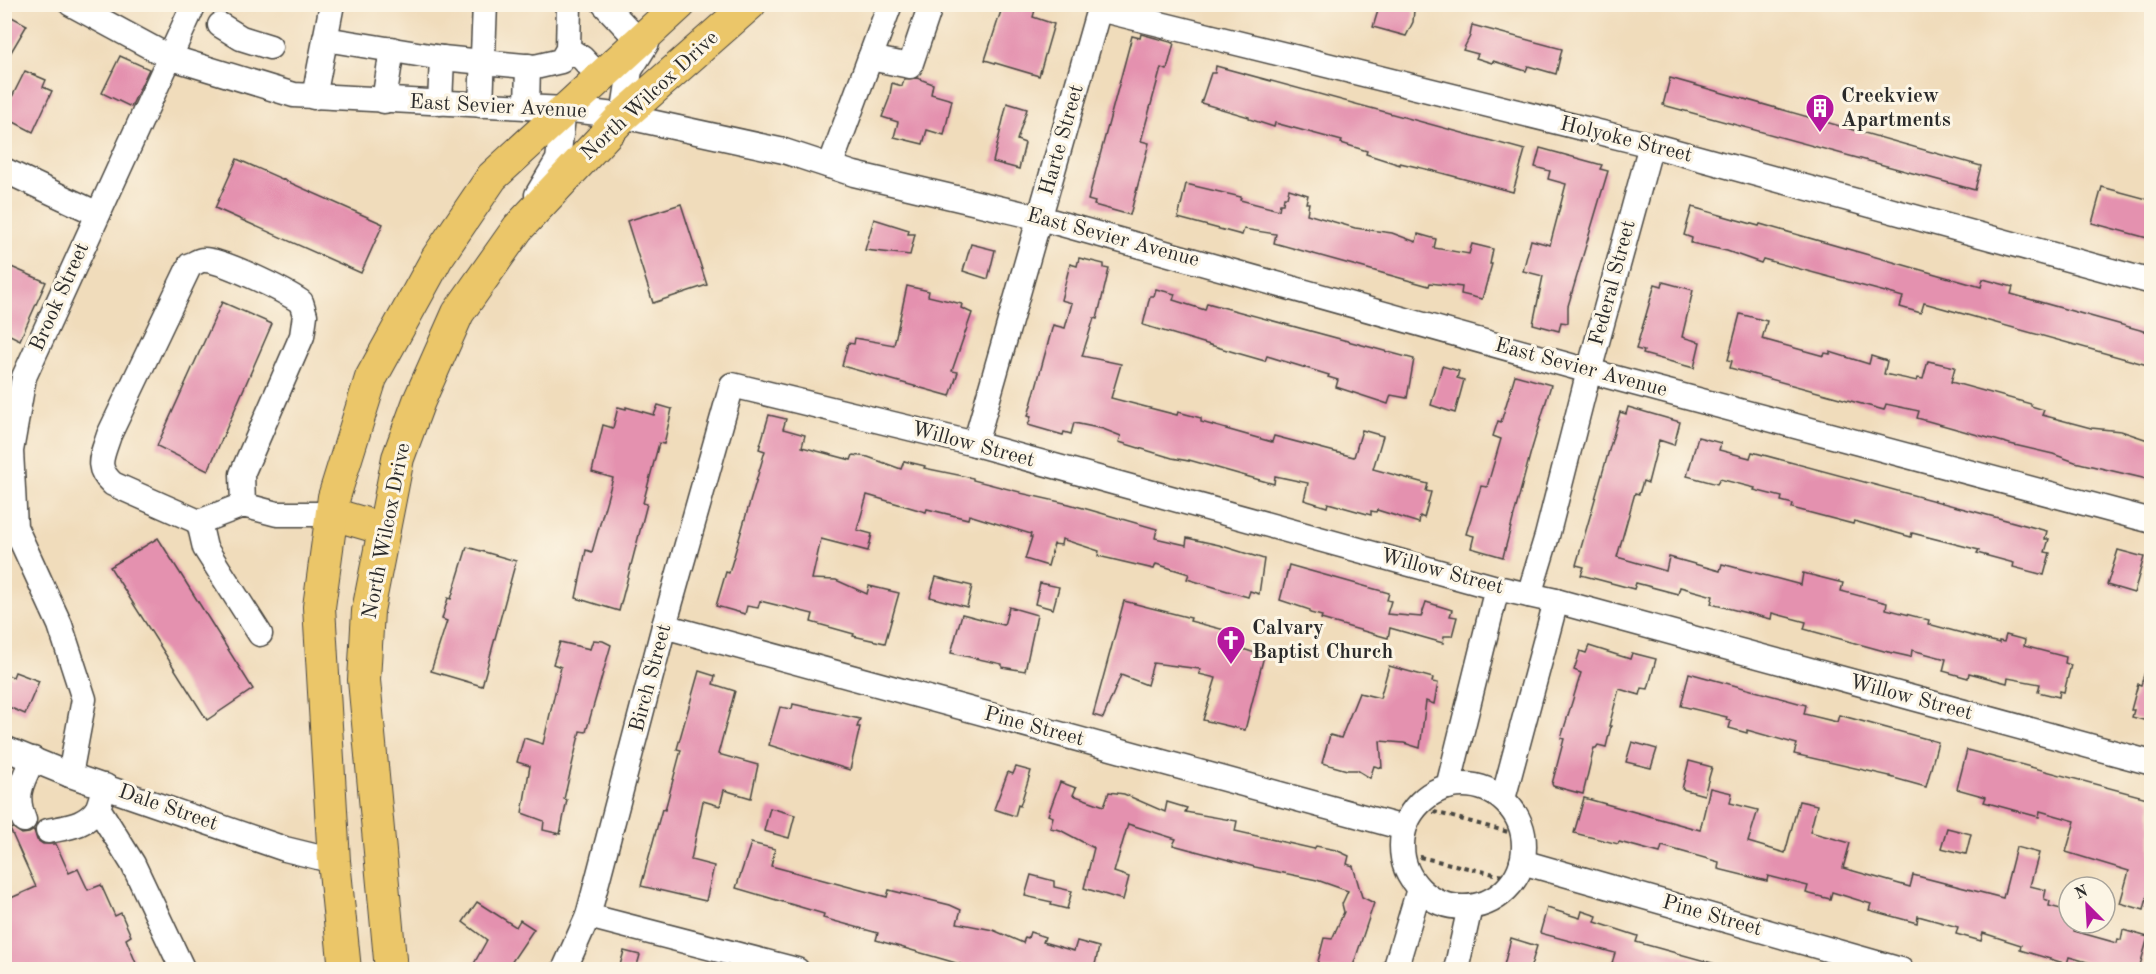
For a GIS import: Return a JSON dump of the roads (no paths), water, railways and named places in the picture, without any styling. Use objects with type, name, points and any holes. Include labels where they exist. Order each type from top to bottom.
[{"type":"main road","name":"North Wilcox Drive","points":[[391,969],[364,680],[368,611],[384,529],[398,458],[419,401],[458,313],[518,228],[623,116],[750,4]]},
{"type":"main road","points":[[345,969],[334,861],[319,608],[334,497],[371,378],[437,258],[492,177],[659,23]]},
{"type":"main road","points":[[332,514],[384,529]]},
{"type":"main road","points":[[334,861],[382,873]]},
{"type":"street","name":"East Sevier Avenue","points":[[71,4],[170,57],[294,95],[564,109],[623,116],[784,151],[854,174],[1040,218],[1589,371],[2151,521]]},
{"type":"street","name":"Brook Street","points":[[70,775],[84,699],[60,625],[15,552],[11,451],[14,372],[98,214],[194,4]]},
{"type":"street","points":[[314,97],[332,4]]},
{"type":"street","points":[[481,105],[484,4]]},
{"type":"street","points":[[325,39],[442,58],[528,66],[546,65],[561,61],[568,49],[569,4]]},
{"type":"street","points":[[604,4],[659,23],[630,70],[623,116]]},
{"type":"street","points":[[830,166],[890,4]]},
{"type":"street","points":[[870,58],[910,66],[931,4]]},
{"type":"street","name":"Holyoke Street","points":[[1099,9],[1651,146],[2151,282]]},
{"type":"street","name":"Harte Street","points":[[975,444],[1099,9]]},
{"type":"street","points":[[220,25],[241,38],[270,47]]},
{"type":"street","points":[[227,75],[241,38]]},
{"type":"street","points":[[568,49],[582,58],[600,77]]},
{"type":"street","points":[[384,100],[392,50]]},
{"type":"street","points":[[440,103],[442,58]]},
{"type":"street","points":[[527,107],[528,66]]},
{"type":"street","points":[[518,228],[558,160],[564,109]]},
{"type":"street","name":"Federal Street","points":[[1529,595],[1547,536],[1589,371],[1651,146]]},
{"type":"street","points":[[4,170],[98,214]]},
{"type":"street","points":[[243,505],[242,474],[302,336],[305,315],[302,302],[281,289],[217,262],[202,260],[190,265],[109,435],[100,464],[103,475],[113,484],[199,522],[243,505],[277,514],[332,514]]},
{"type":"street","name":"Willow Street","points":[[732,385],[975,444],[1497,588],[1556,601],[2151,763]]},
{"type":"street","name":"Birch Street","points":[[564,969],[588,916],[664,626],[732,385]]},
{"type":"street","points":[[199,522],[205,548],[260,634]]},
{"type":"street","points":[[1448,787],[1497,588]]},
{"type":"street","points":[[1503,799],[1556,601]]},
{"type":"street","name":"Pine Street","points":[[664,626],[1404,828]]},
{"type":"street","name":"Dale Street","points":[[4,748],[70,775],[102,797],[334,861]]},
{"type":"street","points":[[24,820],[18,805],[19,789],[33,759]]},
{"type":"street","points":[[1467,784],[1486,789],[1503,799],[1514,812],[1522,828],[1524,845],[1519,871],[1503,892],[1488,902],[1470,907],[1452,906],[1434,900],[1419,889],[1409,876],[1402,853],[1404,828],[1416,807],[1429,795],[1448,787],[1467,784]]},
{"type":"street","points":[[48,831],[79,824],[92,818],[102,797]]},
{"type":"street","points":[[102,797],[183,969]]},
{"type":"street","name":"Pine Street","points":[[1519,871],[1902,969]]},
{"type":"street","points":[[1395,969],[1419,889]]},
{"type":"street","points":[[1456,969],[1470,907]]},
{"type":"street","points":[[588,916],[797,969]]},
{"type":"place","name":"Creekview Apartments","points":[[1820,134]]},
{"type":"place","name":"Calvary Baptist Church","points":[[1231,666]]}]
